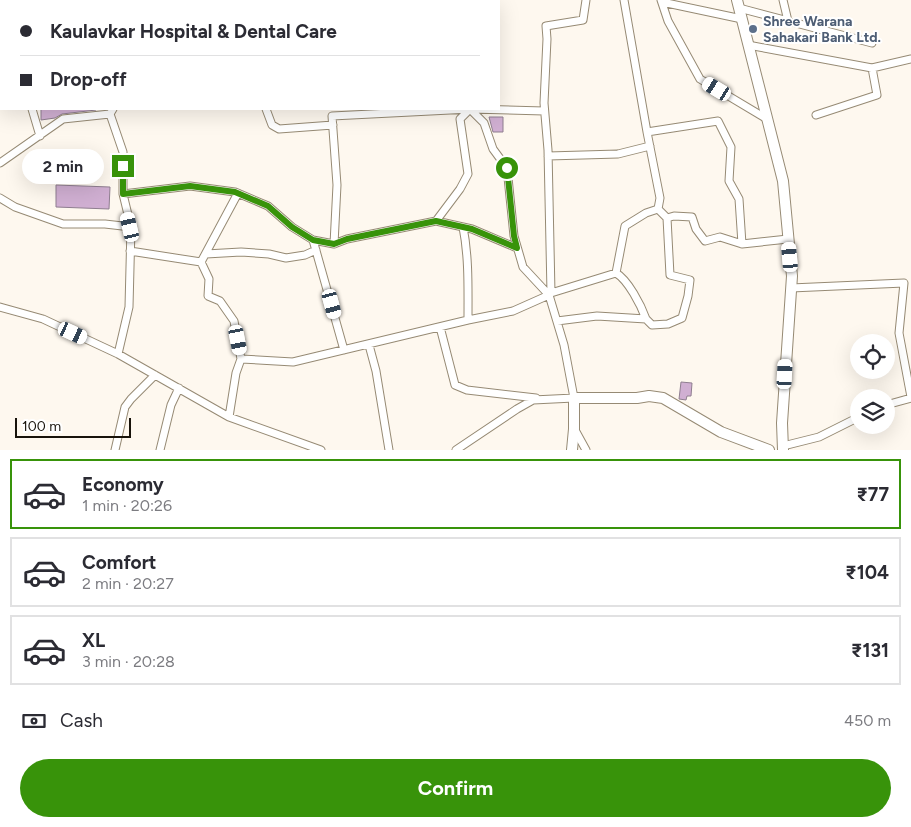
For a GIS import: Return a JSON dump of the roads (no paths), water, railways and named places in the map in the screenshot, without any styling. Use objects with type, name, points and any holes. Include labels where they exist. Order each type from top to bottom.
[{"type":"main road","points":[[738,4],[783,181],[792,288],[786,358],[783,448]]},
{"type":"main road","points":[[572,450],[574,398],[637,398],[649,396],[663,398],[721,432],[769,450]]},
{"type":"street","points":[[586,0],[583,20],[546,26],[544,111],[548,156],[551,293],[616,272]]},
{"type":"street","points":[[624,0],[660,198],[658,209]]},
{"type":"street","points":[[783,0],[788,21]]},
{"type":"street","points":[[661,1],[742,19]]},
{"type":"street","points":[[661,1],[668,21],[700,79],[767,119]]},
{"type":"street","points":[[738,4],[788,21],[872,43]]},
{"type":"street","points":[[748,45],[872,68],[911,59]]},
{"type":"street","points":[[816,115],[877,94],[872,68]]},
{"type":"street","points":[[32,110],[40,136]]},
{"type":"street","points":[[266,110],[272,125],[279,130],[333,125]]},
{"type":"street","points":[[334,244],[337,185],[332,116],[356,112],[432,110]]},
{"type":"street","points":[[436,221],[460,189],[468,174],[460,119],[469,110]]},
{"type":"street","points":[[456,450],[533,400],[574,398],[564,345],[549,295],[523,267],[517,248],[507,168],[493,149],[484,123],[471,110]]},
{"type":"street","points":[[500,110],[544,111]]},
{"type":"street","points":[[0,163],[63,120],[111,112],[123,152],[123,194],[130,227],[129,307],[118,354]]},
{"type":"street","points":[[647,132],[718,122],[732,147],[729,181],[739,199],[742,244]]},
{"type":"street","points":[[548,156],[618,154],[650,146]]},
{"type":"street","points":[[123,194],[190,186],[238,193],[268,206],[292,227],[313,240],[334,244],[347,239],[436,221],[472,229],[517,248]]},
{"type":"street","points":[[229,416],[236,373],[241,359],[234,321],[220,301],[208,296],[209,279],[202,262],[238,193]]},
{"type":"street","points":[[0,198],[15,207],[63,224],[105,224],[130,227]]},
{"type":"street","points":[[616,272],[625,226],[646,213],[658,209]]},
{"type":"street","points":[[616,272],[624,278],[642,307],[646,319],[652,325],[668,324],[682,318],[690,280],[670,275],[667,218],[658,209]]},
{"type":"street","points":[[667,218],[674,216],[692,217],[696,229],[705,241],[720,237],[742,244],[788,239]]},
{"type":"street","points":[[462,226],[466,244],[468,320]]},
{"type":"street","points":[[313,240],[344,350]]},
{"type":"street","points":[[206,254],[241,252],[269,254],[286,258],[316,250]]},
{"type":"street","points":[[130,251],[202,262]]},
{"type":"street","points":[[792,288],[904,283],[899,334],[911,397],[895,403]]},
{"type":"street","points":[[241,359],[293,362],[513,311],[549,295]]},
{"type":"street","points":[[0,307],[44,319],[118,354],[229,416],[321,450]]},
{"type":"street","points":[[557,321],[597,316],[646,319]]},
{"type":"street","points":[[440,327],[455,385],[467,390],[547,399]]},
{"type":"street","points":[[369,345],[376,371],[389,450]]},
{"type":"street","points":[[115,450],[125,407],[155,375]]},
{"type":"street","points":[[160,450],[178,388]]},
{"type":"street","points":[[783,448],[819,437],[850,422]]},
{"type":"street","points":[[574,429],[586,450]]},
{"type":"place","name":"Shree Warana Sahakari Bank Ltd.","points":[[753,29]]}]
